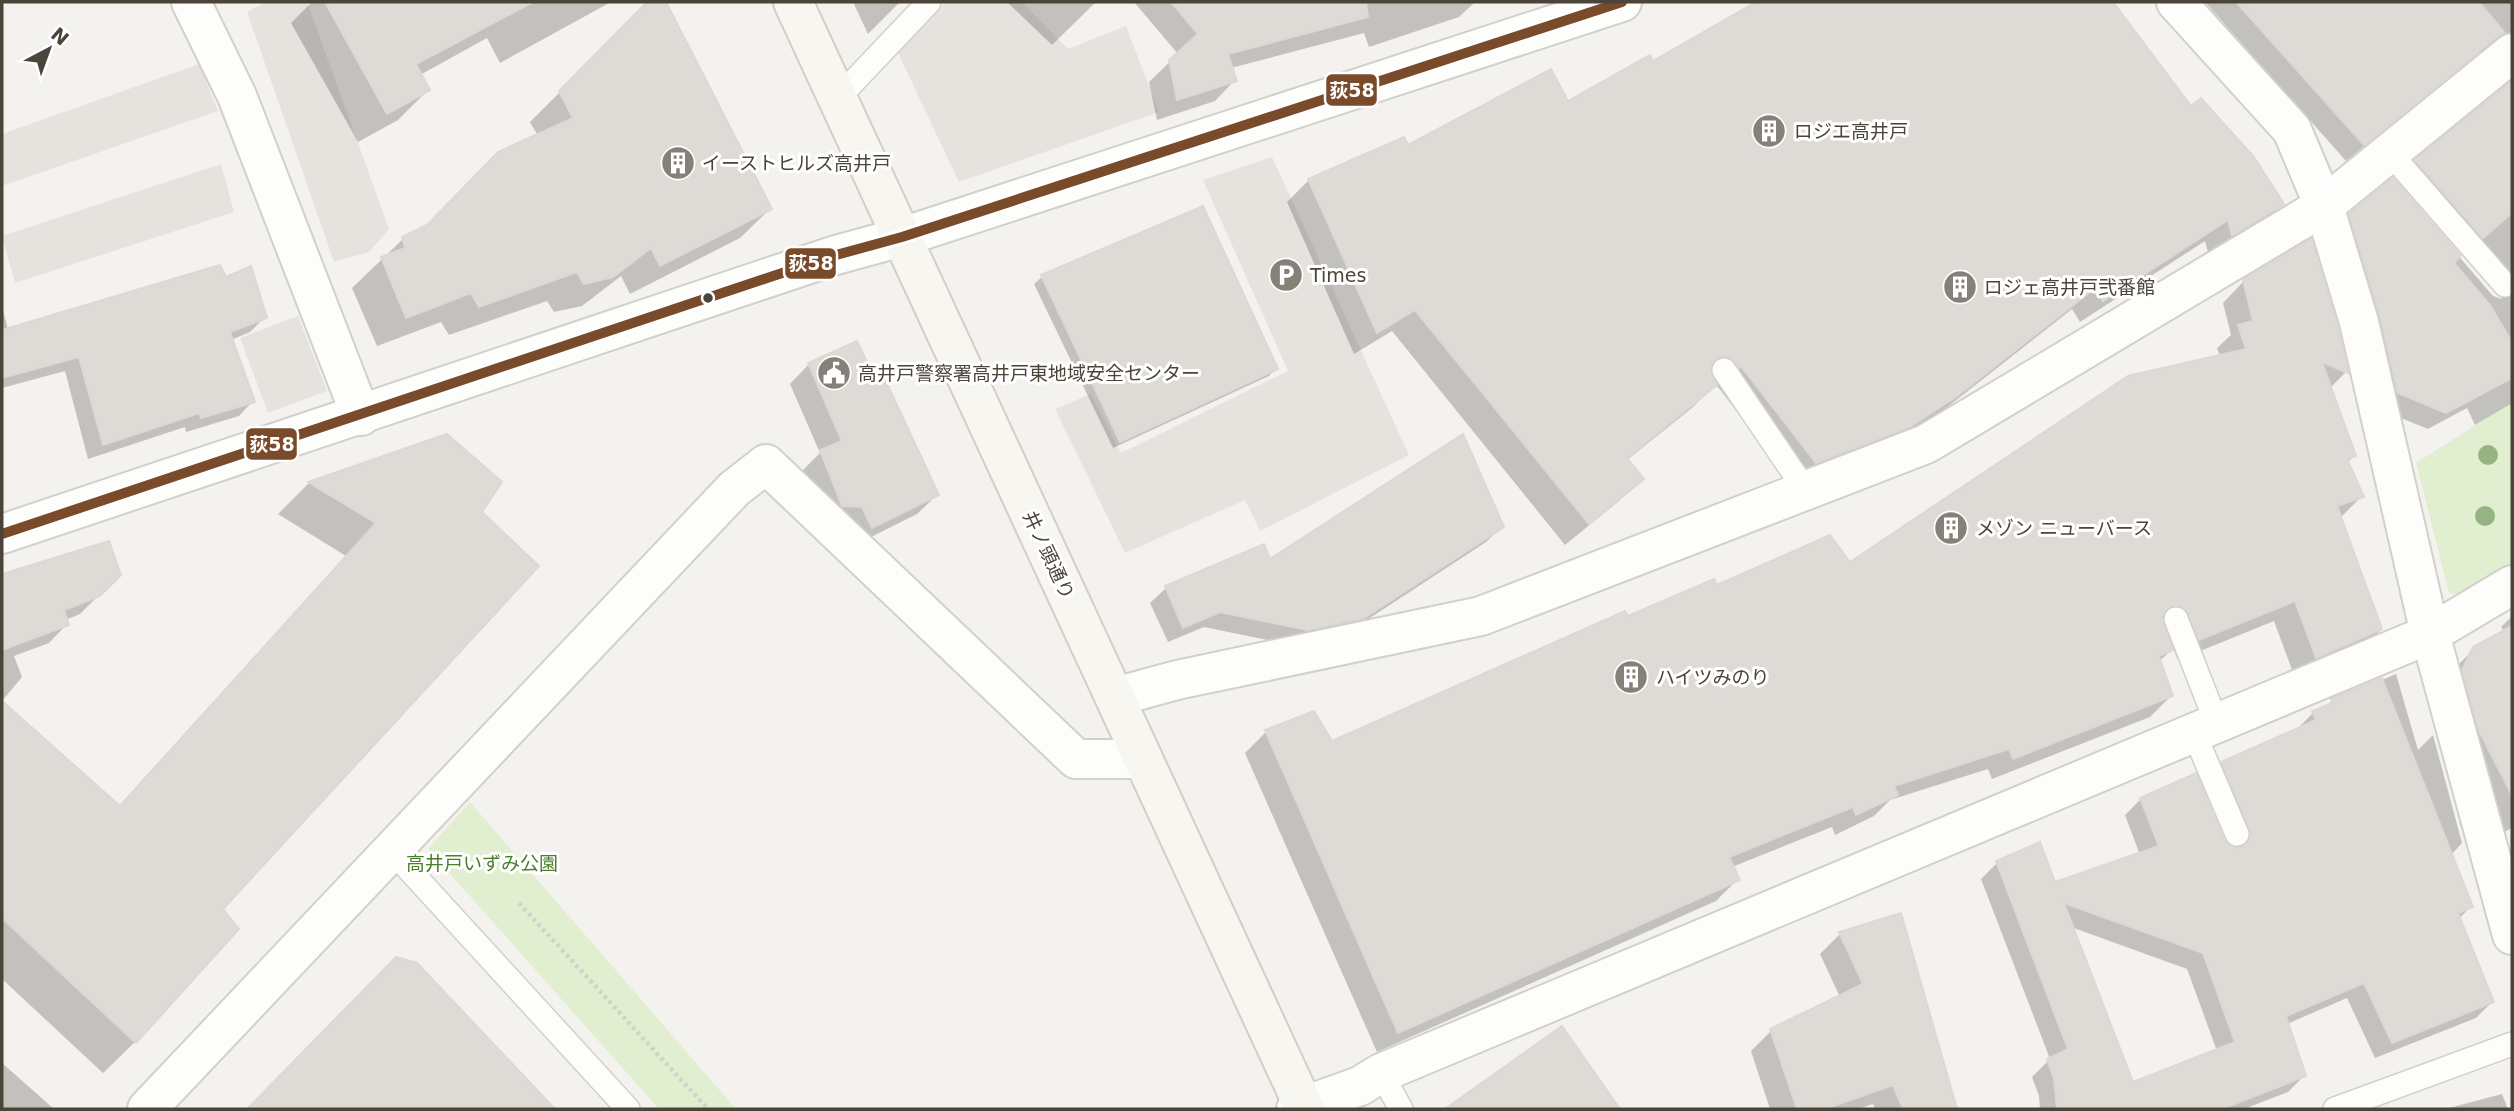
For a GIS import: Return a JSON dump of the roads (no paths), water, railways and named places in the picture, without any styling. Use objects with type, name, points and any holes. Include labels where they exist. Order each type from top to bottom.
[{"type":"main road","name":"井ノ頭通り","points":[[793,2],[1115,697],[1301,1108]]},
{"type":"street","points":[[191,2],[237,96],[362,415]]},
{"type":"street","points":[[2,534],[836,255],[902,237],[1622,2]]},
{"type":"street","points":[[2176,2],[2292,130],[2324,206],[2359,322],[2430,634],[2512,935]]},
{"type":"street","points":[[1115,697],[1177,680],[1481,616],[1926,444],[2324,206],[2512,53]]},
{"type":"street","points":[[147,1109],[734,489],[766,464],[1076,759],[1143,759]]},
{"type":"street","points":[[1301,1108],[1360,1086],[1381,1073],[2430,634],[2512,585]]},
{"type":"lane","points":[[837,99],[929,2]]},
{"type":"lane","points":[[2390,153],[2505,285]]},
{"type":"lane","points":[[1724,370],[1806,491]]},
{"type":"lane","points":[[2176,619],[2237,834]]},
{"type":"lane","points":[[392,851],[628,1109]]},
{"type":"lane","points":[[2335,1109],[2512,1044]]},
{"type":"lane","points":[[1381,1073],[1401,1109]]},
{"type":"place","name":"ロジエ高井戸","points":[[1769,131]]},
{"type":"place","name":"イーストヒルズ高井戸","points":[[678,163]]},
{"type":"place","name":"Times","points":[[1286,275]]},
{"type":"place","name":"ロジェ高井戸弐番館","points":[[1960,287]]},
{"type":"place","name":"高井戸警察署高井戸東地域安全センター","points":[[834,373]]},
{"type":"place","name":"メゾン ニューバース","points":[[1951,528]]},
{"type":"place","name":"ハイツみのり","points":[[1631,677]]},
{"type":"park label","name":"高井戸いずみ公園","points":[[482,863]]}]
